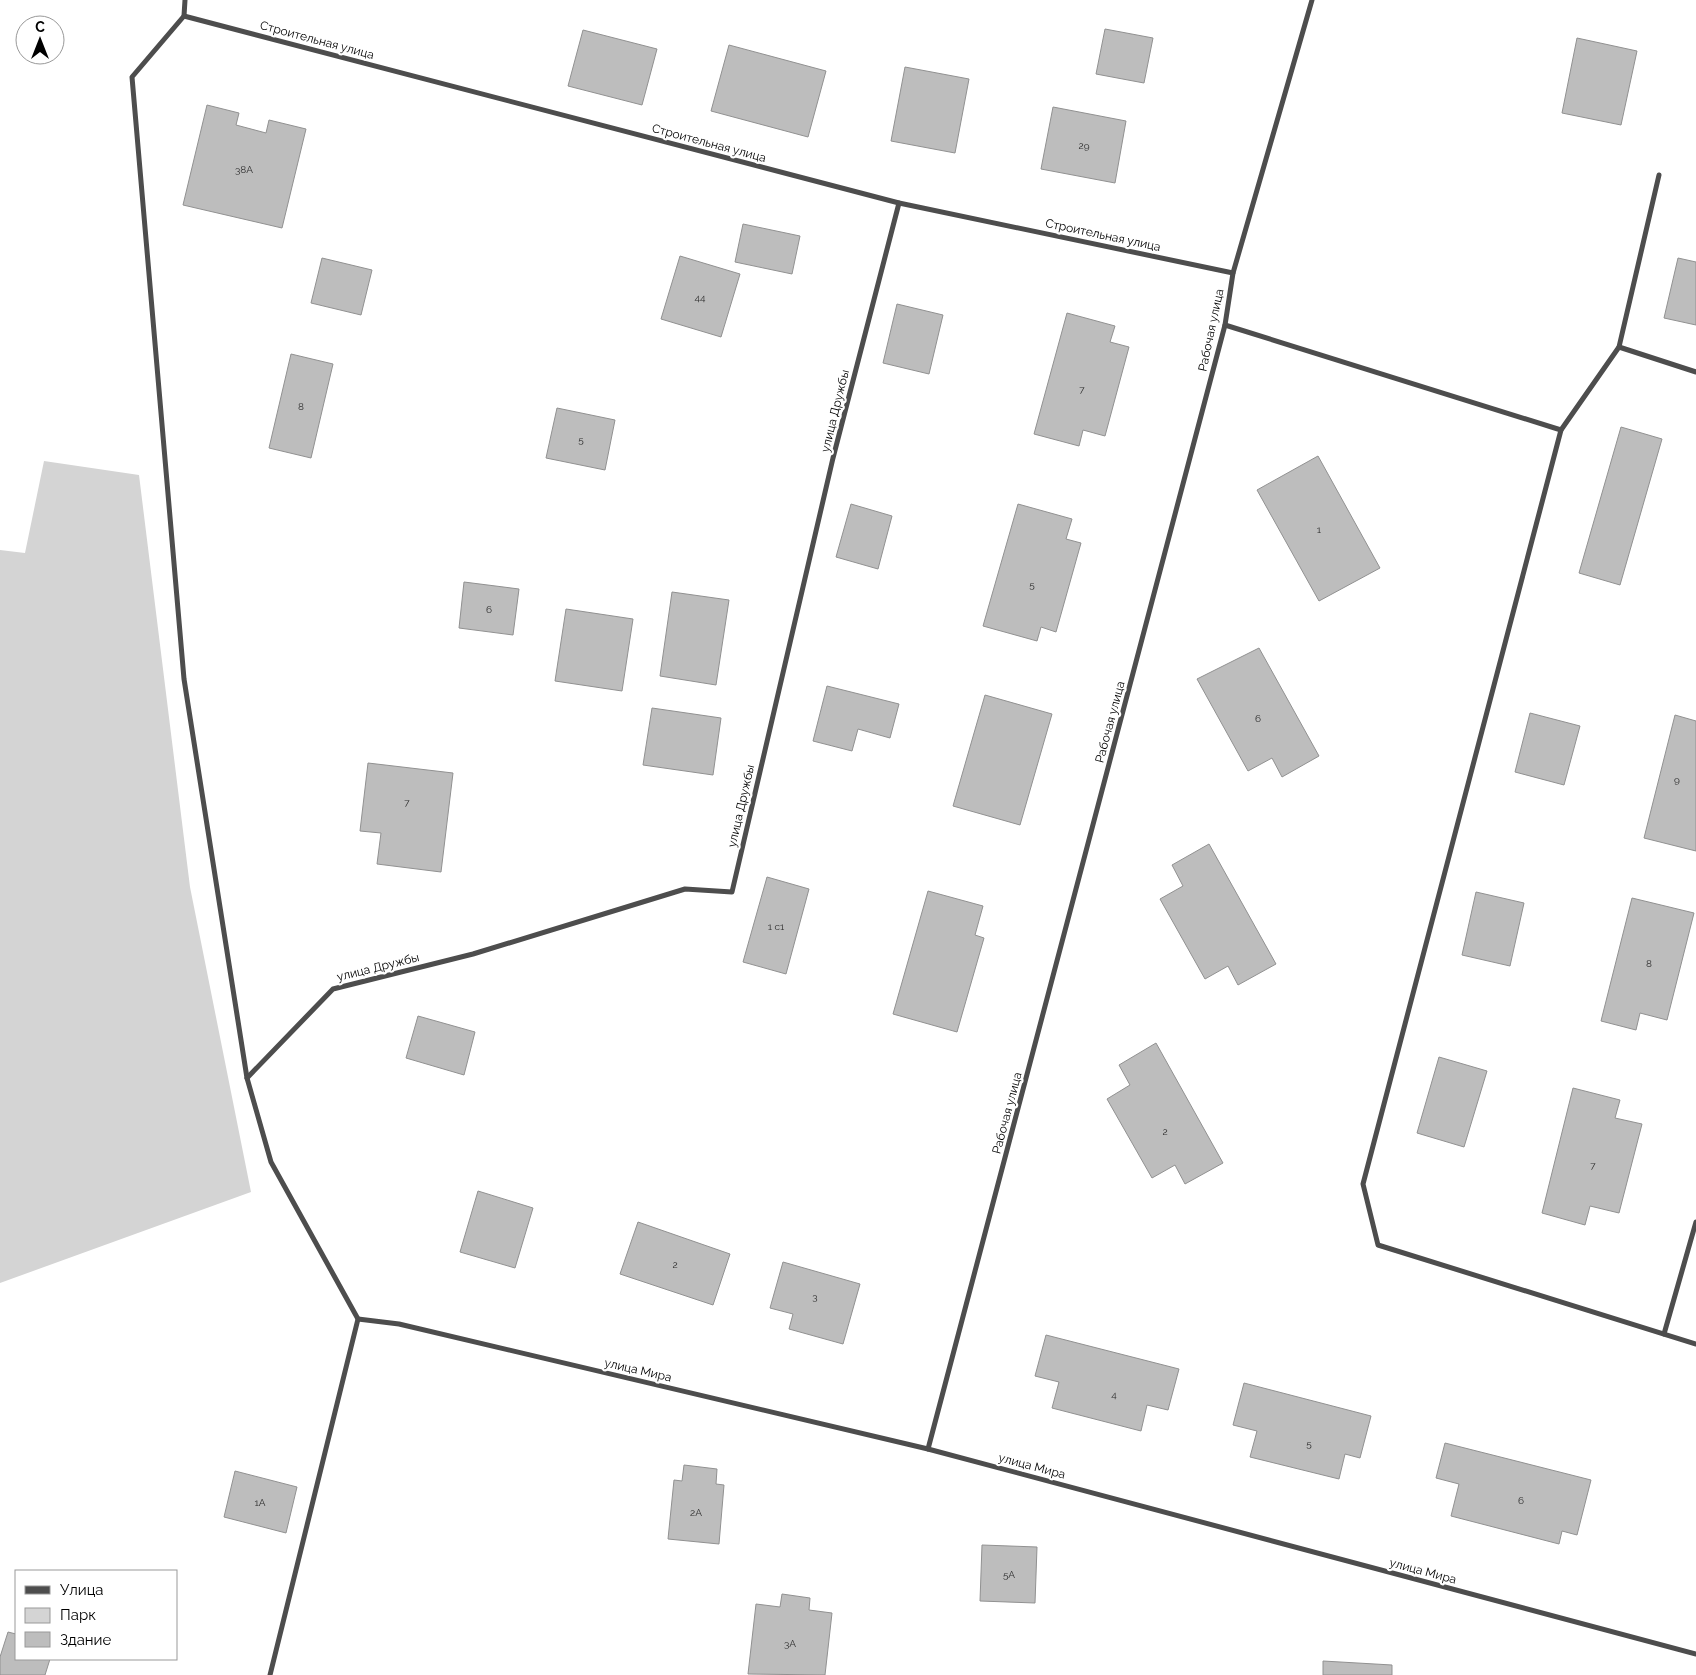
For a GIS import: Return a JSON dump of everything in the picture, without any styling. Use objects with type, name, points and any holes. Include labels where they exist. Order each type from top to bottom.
[{"type":"street","points":[[185,0],[184,16],[132,77],[184,679],[247,1078],[271,1162],[358,1319],[270,1675]]},
{"type":"street","name":"Рабочая улица","points":[[928,1449],[1225,325],[1233,273],[1312,0]]},
{"type":"street","name":"Строительная улица","points":[[184,16],[898,203],[1233,273]]},
{"type":"street","points":[[1659,175],[1618,347],[1561,430],[1364,1184],[1378,1246],[1696,1344]]},
{"type":"street","name":"улица Дружбы","points":[[247,1078],[333,989],[472,954],[685,889],[732,892],[833,458],[898,203]]},
{"type":"street","points":[[1225,325],[1561,430]]},
{"type":"street","points":[[1618,347],[1696,372]]},
{"type":"street","points":[[1664,1334],[1696,1222]]},
{"type":"street","name":"улица Мира","points":[[358,1319],[399,1324],[928,1449],[1696,1654]]},
{"type":"green space","points":[[44,461],[139,475],[190,887],[251,1192],[0,1283],[0,550],[25,553]]},
{"type":"building","points":[[1105,29],[1153,38],[1144,83],[1096,74]]},
{"type":"building","points":[[583,30],[657,49],[642,105],[568,86]]},
{"type":"building","points":[[1577,38],[1637,51],[1621,125],[1562,113]]},
{"type":"building","points":[[729,45],[826,71],[808,137],[711,111]]},
{"type":"building","points":[[905,67],[969,79],[955,153],[891,141]]},
{"type":"building","points":[[207,105],[239,113],[236,125],[266,133],[269,120],[306,129],[282,228],[183,205]]},
{"type":"building","points":[[1053,107],[1126,121],[1115,183],[1041,169]]},
{"type":"building","points":[[743,224],[800,236],[792,274],[735,262]]},
{"type":"building","points":[[680,256],[740,274],[721,337],[661,319]]},
{"type":"building","points":[[322,258],[372,270],[361,315],[311,303]]},
{"type":"building","points":[[1678,258],[1696,262],[1696,325],[1664,318]]},
{"type":"building","points":[[897,304],[943,315],[929,374],[883,363]]},
{"type":"building","points":[[1067,313],[1115,326],[1110,342],[1129,347],[1105,436],[1083,430],[1079,446],[1034,434]]},
{"type":"building","points":[[291,354],[333,364],[311,458],[269,448]]},
{"type":"building","points":[[557,408],[615,420],[605,470],[546,458]]},
{"type":"building","points":[[1621,427],[1662,439],[1620,585],[1579,573]]},
{"type":"building","points":[[1318,456],[1380,568],[1319,601],[1257,490]]},
{"type":"building","points":[[851,504],[892,516],[878,569],[836,557]]},
{"type":"building","points":[[1018,504],[1072,519],[1066,539],[1081,543],[1056,632],[1041,627],[1037,641],[983,626]]},
{"type":"building","points":[[464,582],[519,589],[513,635],[459,628]]},
{"type":"building","points":[[672,592],[729,600],[716,685],[660,676]]},
{"type":"building","points":[[566,609],[633,619],[622,691],[555,681]]},
{"type":"building","points":[[1259,648],[1319,756],[1282,777],[1272,758],[1248,771],[1197,679]]},
{"type":"building","points":[[827,686],[899,704],[890,738],[858,729],[852,751],[813,741]]},
{"type":"building","points":[[985,695],[1052,714],[1020,825],[953,806]]},
{"type":"building","points":[[652,708],[721,718],[713,775],[643,765]]},
{"type":"building","points":[[1530,713],[1580,726],[1564,785],[1515,772]]},
{"type":"building","points":[[1675,715],[1696,721],[1696,851],[1644,838]]},
{"type":"building","points":[[368,763],[453,773],[441,872],[377,864],[381,833],[360,831]]},
{"type":"building","points":[[1209,844],[1276,964],[1238,985],[1228,966],[1205,979],[1160,899],[1183,886],[1172,865]]},
{"type":"building","points":[[767,877],[809,889],[786,974],[743,962]]},
{"type":"building","points":[[928,891],[983,906],[975,935],[984,938],[957,1032],[893,1014]]},
{"type":"building","points":[[1476,892],[1524,903],[1510,966],[1462,955]]},
{"type":"building","points":[[1632,898],[1694,913],[1667,1020],[1640,1013],[1636,1030],[1601,1021]]},
{"type":"building","points":[[418,1016],[475,1032],[464,1075],[406,1058]]},
{"type":"building","points":[[1156,1043],[1223,1163],[1185,1184],[1175,1165],[1152,1178],[1107,1099],[1130,1085],[1119,1065]]},
{"type":"building","points":[[1439,1057],[1487,1071],[1464,1147],[1417,1133]]},
{"type":"building","points":[[1573,1088],[1620,1100],[1615,1118],[1642,1124],[1619,1213],[1590,1206],[1585,1225],[1542,1213]]},
{"type":"building","points":[[478,1191],[533,1208],[515,1268],[460,1252]]},
{"type":"building","points":[[638,1222],[730,1254],[713,1305],[620,1274]]},
{"type":"building","points":[[783,1262],[860,1284],[843,1344],[789,1329],[793,1314],[770,1308]]},
{"type":"building","points":[[1046,1335],[1179,1369],[1168,1410],[1147,1405],[1141,1431],[1052,1408],[1059,1382],[1035,1376]]},
{"type":"building","points":[[1244,1383],[1371,1416],[1360,1458],[1345,1454],[1339,1479],[1250,1457],[1257,1431],[1233,1425]]},
{"type":"building","points":[[1445,1443],[1591,1480],[1577,1535],[1562,1531],[1559,1544],[1451,1516],[1459,1484],[1436,1478]]},
{"type":"building","points":[[684,1465],[717,1469],[716,1484],[724,1485],[719,1544],[668,1539],[674,1480],[682,1481]]},
{"type":"building","points":[[235,1471],[297,1487],[286,1533],[224,1517]]},
{"type":"building","points":[[982,1545],[1037,1547],[1035,1603],[980,1601]]},
{"type":"building","points":[[782,1594],[810,1598],[809,1610],[832,1613],[825,1675],[748,1674],[756,1604],[780,1607]]},
{"type":"building","points":[[8,1632],[15,1634],[15,1660],[50,1660],[45,1675],[0,1675],[0,1657]]},
{"type":"building","points":[[1323,1661],[1392,1665],[1392,1675],[1323,1675]]}]
